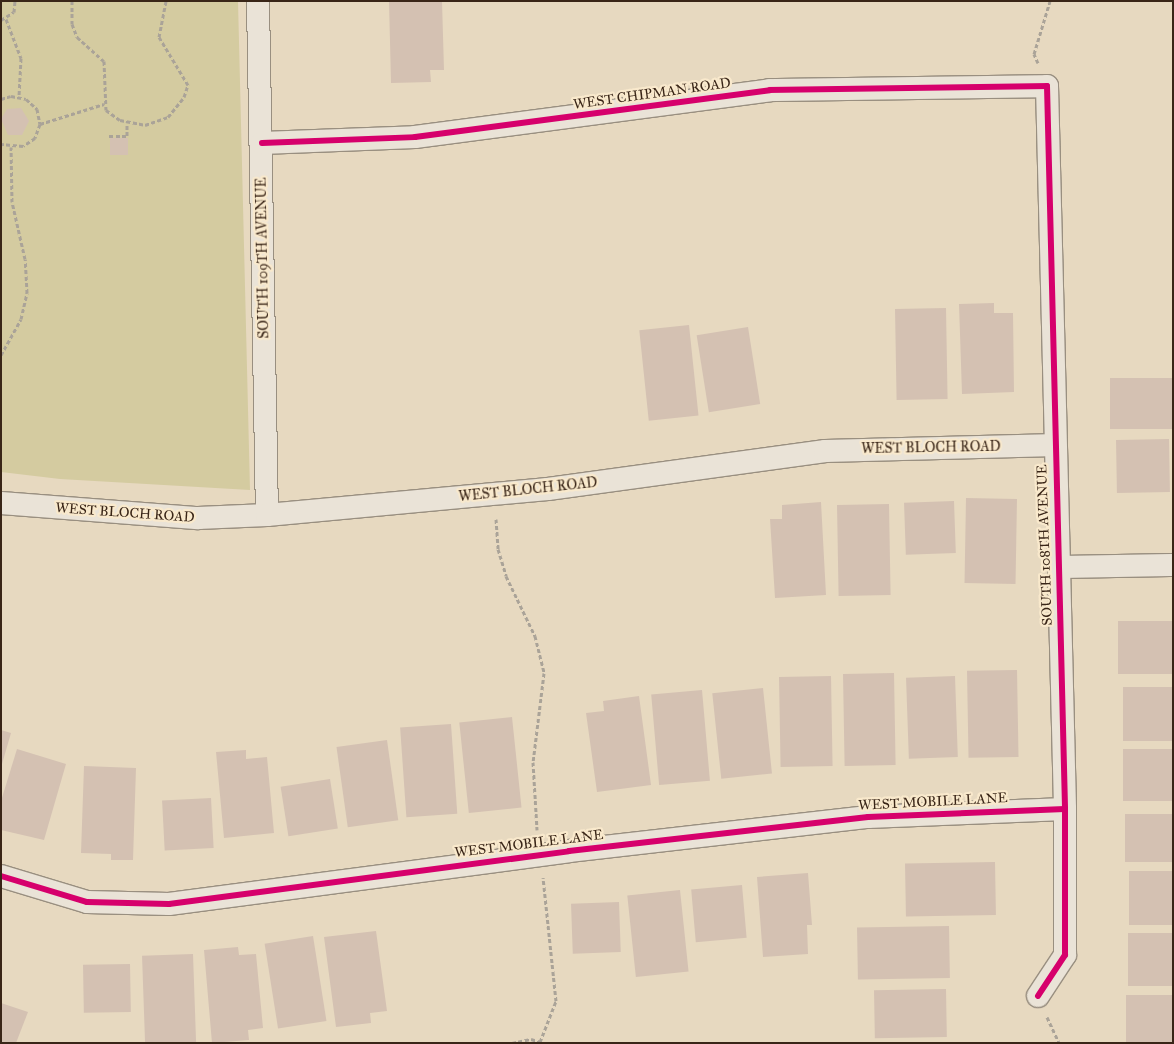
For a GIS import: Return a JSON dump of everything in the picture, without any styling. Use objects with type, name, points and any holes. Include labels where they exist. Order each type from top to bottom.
[{"type":"street","name":"SOUTH 109TH AVENUE","points":[[258,1],[262,143],[267,515]]},
{"type":"street","name":"WEST CHIPMAN ROAD","points":[[262,143],[415,137],[770,90],[1047,86]]},
{"type":"street","name":"SOUTH 108TH AVENUE","points":[[1038,996],[1064,955],[1065,809],[1054,445],[1047,86]]},
{"type":"street","name":"WEST BLOCH ROAD","points":[[1,503],[198,518],[267,515],[494,494],[825,451],[1054,445]]},
{"type":"street","points":[[1058,567],[1173,565]]},
{"type":"street","name":"WEST MOBILE LANE","points":[[1,876],[87,902],[169,904],[539,855],[868,817],[1065,809]]},
{"type":"path","points":[[1,20],[6,19],[14,12],[15,1]]},
{"type":"path","points":[[71,3],[77,37],[104,61],[107,72],[104,104],[109,114],[127,122],[158,122],[177,107],[188,90],[182,71],[159,37],[166,1]]},
{"type":"path","points":[[1047,86],[1034,54],[1050,1]]},
{"type":"path","points":[[6,19],[21,58],[19,96]]},
{"type":"path","points":[[1,99],[19,96],[37,109],[40,124],[29,143],[11,147],[1,144]]},
{"type":"path","points":[[40,124],[104,104]]},
{"type":"path","points":[[108,136],[127,136],[127,122]]},
{"type":"path","points":[[1,355],[21,319],[27,294],[24,259],[12,202],[11,147]]},
{"type":"path","points":[[494,494],[498,549],[506,576],[535,636],[544,673],[533,762],[539,855],[556,1001],[541,1042],[531,1039],[512,1043]]},
{"type":"shaded area","points":[[1,1],[238,1],[250,490],[60,479],[1,472]]},
{"type":"building","points":[[389,1],[442,1],[444,70],[430,70],[431,82],[391,83]]},
{"type":"building","points":[[21,108],[29,121],[22,135],[8,135],[1,119],[7,109]]},
{"type":"building","points":[[110,138],[128,138],[128,155],[110,155]]},
{"type":"building","points":[[994,303],[994,313],[1013,313],[1014,392],[962,394],[959,304]]},
{"type":"building","points":[[946,308],[948,399],[897,400],[895,309]]},
{"type":"building","points":[[689,325],[699,416],[649,421],[639,330]]},
{"type":"building","points":[[748,327],[760,404],[709,412],[697,335]]},
{"type":"building","points":[[1110,378],[1173,378],[1173,429],[1110,429]]},
{"type":"building","points":[[1169,439],[1170,492],[1117,493],[1116,440]]},
{"type":"building","points":[[966,498],[1017,499],[1016,584],[965,583]]},
{"type":"building","points":[[954,501],[956,553],[906,555],[904,503]]},
{"type":"building","points":[[821,502],[826,595],[775,598],[770,519],[782,519],[782,505]]},
{"type":"building","points":[[889,504],[891,595],[839,596],[837,505]]},
{"type":"building","points":[[1118,621],[1173,621],[1173,674],[1118,674]]},
{"type":"building","points":[[1017,670],[1019,757],[969,758],[967,671]]},
{"type":"building","points":[[894,673],[896,765],[845,766],[843,674]]},
{"type":"building","points":[[831,676],[833,766],[781,767],[779,677]]},
{"type":"building","points":[[955,676],[958,757],[909,759],[906,678]]},
{"type":"building","points":[[1123,687],[1173,687],[1173,741],[1123,741]]},
{"type":"building","points":[[763,688],[772,774],[721,779],[712,693]]},
{"type":"building","points":[[702,690],[710,781],[659,785],[651,694]]},
{"type":"building","points":[[639,696],[651,785],[597,792],[586,713],[604,711],[603,701]]},
{"type":"building","points":[[512,717],[522,808],[469,813],[459,723]]},
{"type":"building","points":[[451,724],[457,814],[406,817],[400,728]]},
{"type":"building","points":[[1,730],[11,733],[2,764],[1,764]]},
{"type":"building","points":[[387,740],[398,820],[348,827],[336,747]]},
{"type":"building","points":[[17,749],[66,764],[44,840],[1,830],[1,801]]},
{"type":"building","points":[[1123,749],[1173,749],[1173,801],[1123,801]]},
{"type":"building","points":[[246,750],[246,759],[267,757],[274,833],[224,838],[216,752]]},
{"type":"building","points":[[84,766],[136,768],[133,860],[111,860],[111,854],[81,853]]},
{"type":"building","points":[[330,779],[338,828],[288,836],[281,787]]},
{"type":"building","points":[[211,798],[214,848],[165,850],[162,801]]},
{"type":"building","points":[[1125,814],[1173,814],[1173,862],[1125,862]]},
{"type":"building","points":[[995,862],[996,915],[906,917],[905,864]]},
{"type":"building","points":[[1129,871],[1173,871],[1173,925],[1129,925]]},
{"type":"building","points":[[808,873],[812,925],[807,925],[808,954],[763,957],[757,877]]},
{"type":"building","points":[[742,885],[747,938],[696,942],[691,889]]},
{"type":"building","points":[[680,890],[689,972],[636,977],[627,896]]},
{"type":"building","points":[[619,902],[621,952],[573,954],[571,904]]},
{"type":"building","points":[[949,926],[950,978],[858,980],[857,928]]},
{"type":"building","points":[[376,931],[387,1011],[370,1013],[371,1023],[336,1027],[324,937]]},
{"type":"building","points":[[1128,933],[1173,933],[1173,986],[1128,986]]},
{"type":"building","points":[[313,936],[326,1021],[278,1029],[265,944]]},
{"type":"building","points":[[238,947],[239,955],[256,954],[263,1028],[248,1030],[249,1040],[212,1043],[204,950]]},
{"type":"building","points":[[193,954],[196,1043],[145,1043],[142,956]]},
{"type":"building","points":[[130,964],[131,1012],[84,1013],[83,965]]},
{"type":"building","points":[[946,989],[947,1037],[875,1038],[874,990]]},
{"type":"building","points":[[1126,995],[1173,995],[1173,1043],[1126,1043]]},
{"type":"building","points":[[1,1003],[28,1012],[16,1043],[1,1043]]},
{"type":"cycle path","points":[[262,143],[415,137],[770,90],[1047,86],[1065,809],[1065,955],[1038,996]]},
{"type":"cycle path","points":[[1,876],[87,902],[169,904],[569,851],[868,817],[1065,809]]}]
